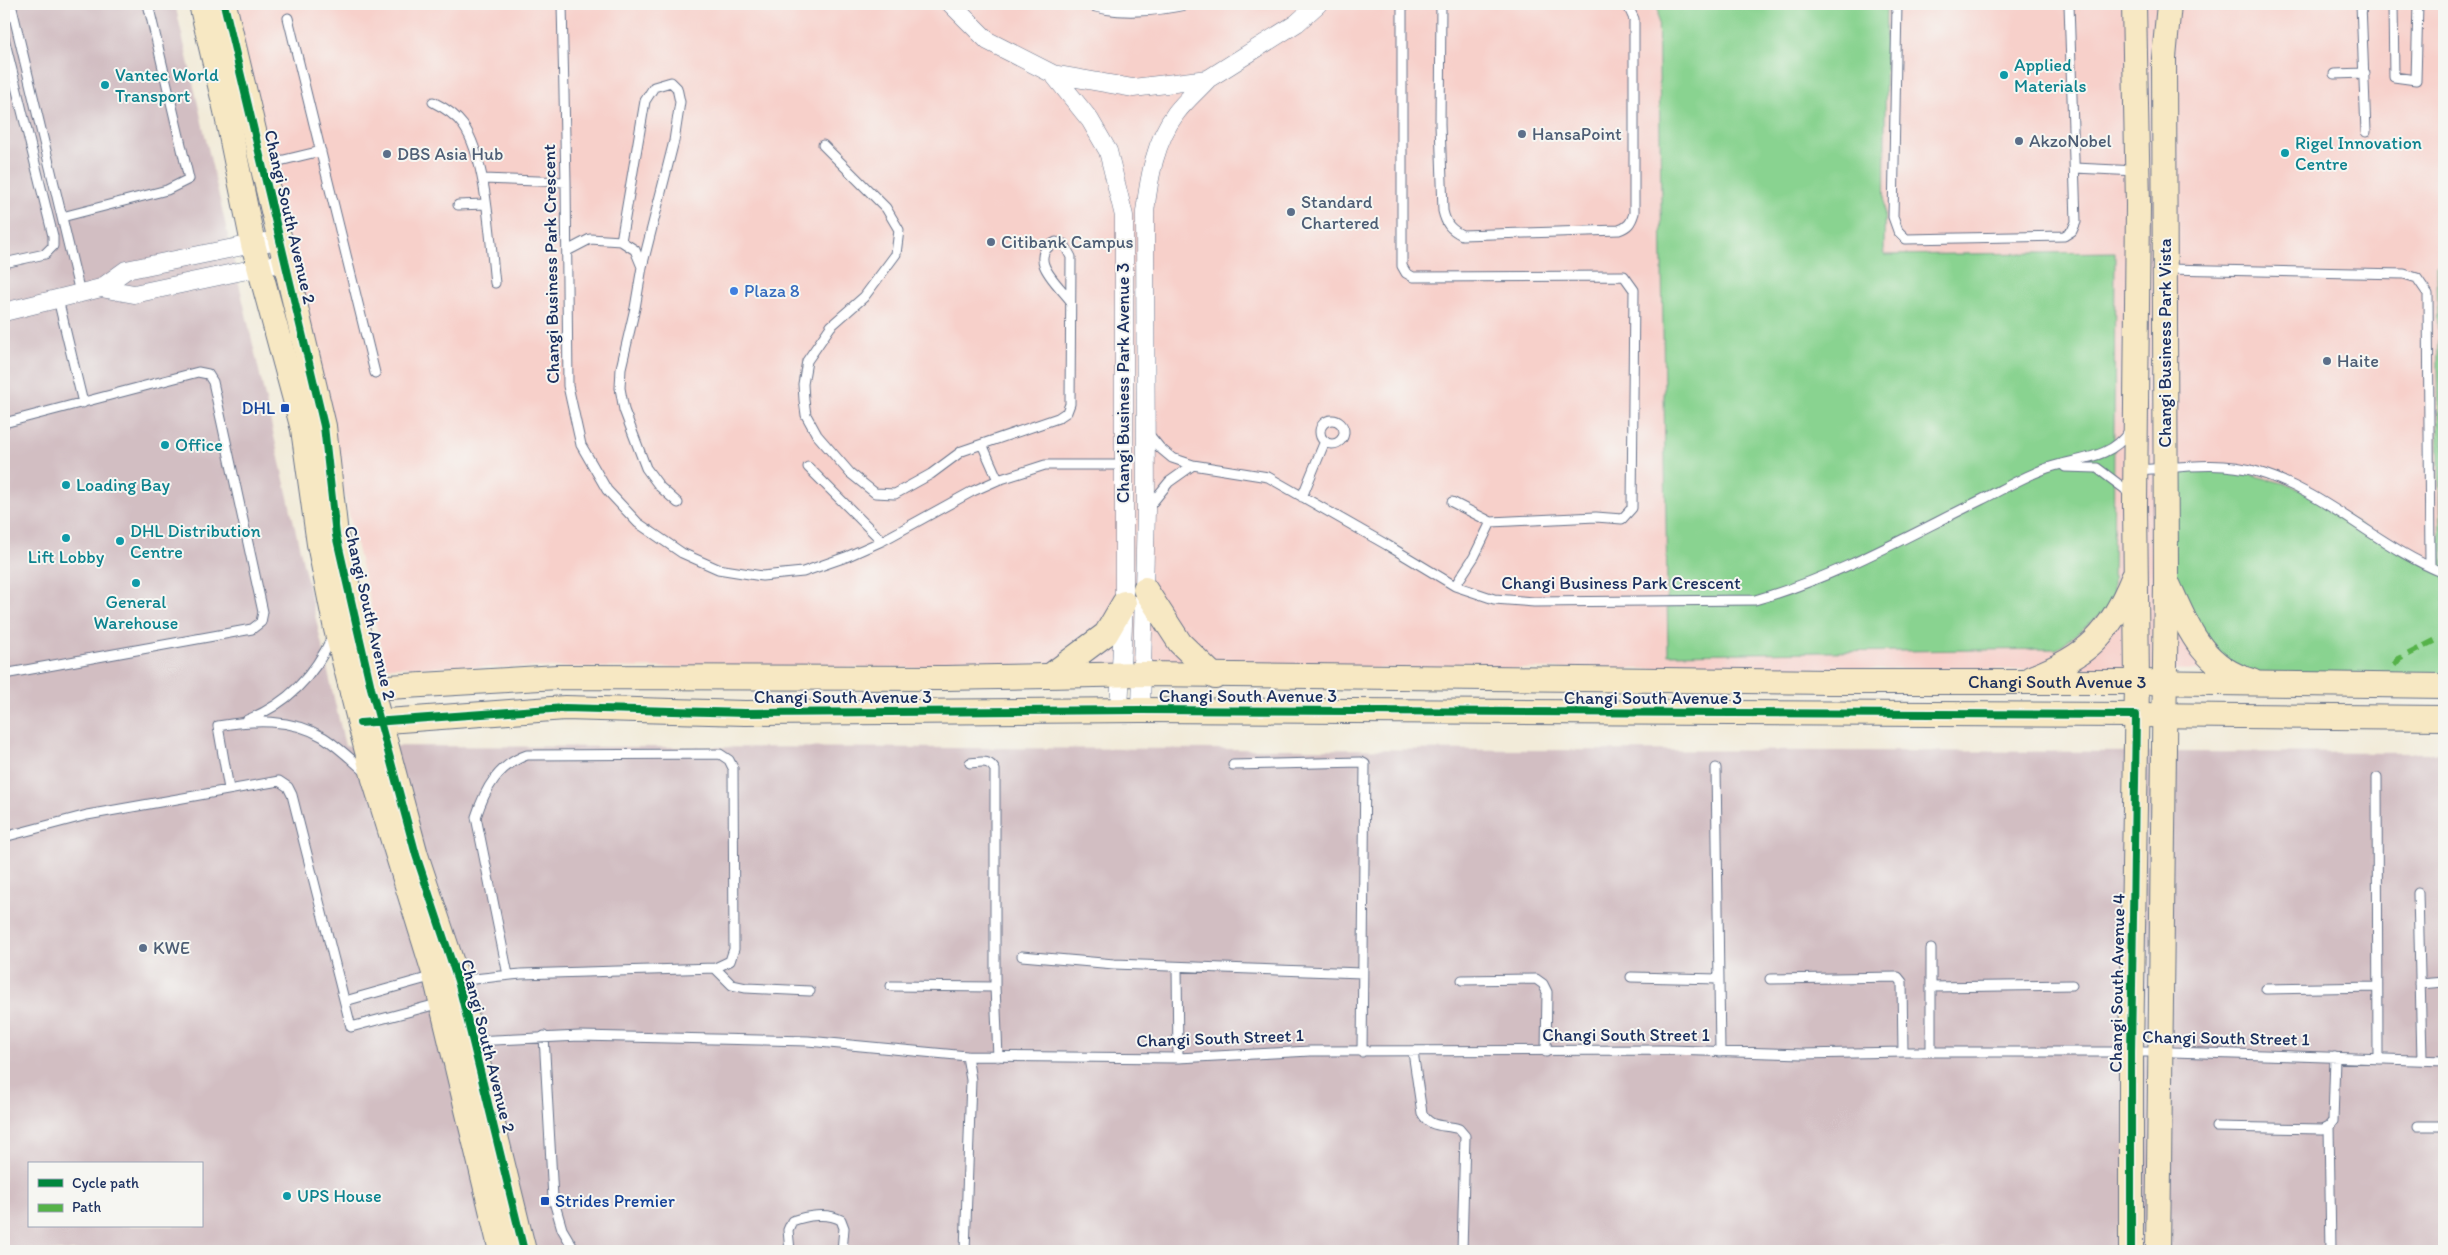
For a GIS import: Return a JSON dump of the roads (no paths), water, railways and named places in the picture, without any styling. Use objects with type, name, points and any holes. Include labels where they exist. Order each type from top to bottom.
[{"type":"street","name":"Changi South Avenue 2","points":[[201,4],[226,111],[258,267],[303,429],[319,544],[336,629],[362,690]]},
{"type":"street","name":"Changi South Avenue 2","points":[[224,4],[324,426],[336,535],[362,690],[370,722],[458,981],[524,1251]]},
{"type":"street","points":[[951,4],[988,41],[1053,74],[1132,88],[1208,79],[1297,23],[1318,4]]},
{"type":"street","name":"Changi Business Park Vista","points":[[2134,4],[2137,171],[2137,470],[2135,504],[2137,682]]},
{"type":"street","name":"Changi Business Park Vista","points":[[2164,683],[2166,580],[2164,58],[2169,4]]},
{"type":"street","name":"Changi Business Park Avenue 3","points":[[1053,74],[1090,120],[1108,151],[1124,216],[1122,465],[1124,603],[1132,675]]},
{"type":"street","name":"Changi Business Park Avenue 3","points":[[1130,710],[1132,675],[1145,589],[1145,212],[1150,174],[1161,141],[1172,119],[1208,79]]},
{"type":"street","points":[[4,312],[101,288],[126,270],[253,244],[282,251]]},
{"type":"street","points":[[101,288],[134,294],[258,267],[282,251]]},
{"type":"street","points":[[2020,683],[2054,669],[2079,655],[2101,636],[2124,600],[2137,570]]},
{"type":"street","points":[[2166,580],[2186,624],[2212,660],[2235,676],[2268,685]]},
{"type":"street","points":[[1145,589],[1180,643],[1215,677]]},
{"type":"street","points":[[1051,675],[1106,634],[1124,603]]},
{"type":"street","name":"Changi South Avenue 3","points":[[362,690],[558,677],[945,678],[1051,675],[2020,683],[2137,682],[2444,686]]},
{"type":"street","name":"Changi South Avenue 4","points":[[2131,1251],[2131,1053],[2137,682]]},
{"type":"street","points":[[2158,1251],[2164,683]]},
{"type":"street","name":"Changi South Avenue 3","points":[[370,722],[566,708],[745,713],[1130,710],[2444,718]]},
{"type":"street","name":"Changi South Avenue 2","points":[[370,722],[374,780],[434,976],[502,1251]]},
{"type":"lane","points":[[11,4],[80,293]]},
{"type":"lane","points":[[62,216],[167,190],[189,179],[148,4]]},
{"type":"lane","name":"Changi Business Park Crescent","points":[[562,4],[568,386],[581,445],[607,490],[638,523],[682,552],[718,569],[762,576],[803,572],[846,557],[882,541],[971,492],[998,480],[1045,466],[1122,465]]},
{"type":"lane","points":[[1087,4],[1098,8],[1139,10],[1190,4]]},
{"type":"lane","points":[[1402,4],[1402,266],[1406,273],[1412,276],[1624,276],[1634,290],[1632,508],[1622,519],[1596,517],[1491,522],[1452,502]]},
{"type":"lane","points":[[1441,4],[1440,124],[1443,211],[1446,223],[1451,230],[1462,235],[1619,230],[1632,222],[1634,213],[1634,19],[1627,4]]},
{"type":"lane","points":[[1897,4],[1893,218],[1898,232],[1906,239],[2064,236],[2072,231],[2076,222],[2068,4]]},
{"type":"lane","points":[[2361,4],[2366,132]]},
{"type":"lane","points":[[2393,4],[2394,77],[2416,80],[2418,4]]},
{"type":"lane","points":[[288,18],[374,373]]},
{"type":"lane","points":[[4,38],[53,236],[53,246],[45,254],[4,263]]},
{"type":"lane","points":[[2334,74],[2365,73]]},
{"type":"lane","points":[[621,241],[645,102],[654,87],[671,82],[677,88],[679,96],[674,141],[642,267],[621,368],[620,388],[624,410],[646,468],[660,487],[678,503]]},
{"type":"lane","points":[[433,102],[450,111],[464,126],[484,179],[485,204],[495,283]]},
{"type":"lane","points":[[823,145],[886,208],[899,230],[896,254],[864,297],[831,326],[807,361],[803,384],[806,415],[817,435],[850,473],[874,493],[895,494],[931,474],[962,451],[1058,418],[1067,412],[1070,404],[1072,334],[1070,300],[1071,257],[1064,244],[1056,242],[1048,246],[1042,253],[1042,261],[1070,300]]},
{"type":"lane","points":[[263,165],[321,151]]},
{"type":"lane","points":[[2075,168],[2137,171]]},
{"type":"lane","points":[[484,179],[566,182]]},
{"type":"lane","points":[[458,205],[485,204]]},
{"type":"lane","points":[[567,251],[590,239],[621,241],[635,250],[642,267]]},
{"type":"lane","points":[[2164,269],[2404,274],[2417,278],[2428,294],[2430,566]]},
{"type":"lane","points":[[58,299],[83,403]]},
{"type":"lane","points":[[4,423],[198,372],[208,374],[213,382],[263,612],[261,622],[252,628],[4,674]]},
{"type":"lane","name":"Changi Business Park Crescent","points":[[1146,432],[1172,458],[1193,465],[1268,477],[1455,586],[1494,599],[1534,602],[1755,600],[1815,579],[2043,469],[2106,452],[2124,440],[2136,420]]},
{"type":"lane","points":[[1302,497],[1325,441]]},
{"type":"lane","points":[[982,444],[998,480]]},
{"type":"lane","points":[[1146,510],[1169,482],[1193,465]]},
{"type":"lane","points":[[2137,470],[2165,469],[2178,466],[2220,467],[2256,471],[2291,484],[2376,536],[2444,573]]},
{"type":"lane","points":[[808,467],[882,541]]},
{"type":"lane","name":"Changi Business Park Crescent","points":[[2052,467],[2097,468],[2125,489],[2135,504]]},
{"type":"lane","points":[[1455,586],[1474,557],[1491,522]]},
{"type":"lane","points":[[240,722],[260,714],[294,692],[317,664],[336,629]]},
{"type":"lane","points":[[229,789],[218,726],[240,722],[265,722],[307,730],[323,737],[374,780]]},
{"type":"lane","points":[[458,981],[508,975],[715,968],[730,962],[734,949],[732,768],[729,760],[720,754],[527,755],[516,758],[490,782],[483,795],[476,816],[508,975]]},
{"type":"lane","points":[[970,763],[987,761],[995,770],[995,987],[998,1057]]},
{"type":"lane","points":[[1233,765],[1361,762],[1365,764],[1362,1052]]},
{"type":"lane","points":[[1716,768],[1720,1052]]},
{"type":"lane","points":[[2377,778],[2378,1058]]},
{"type":"lane","points":[[4,837],[87,815],[278,781],[288,787],[292,795],[352,1027],[441,1003]]},
{"type":"lane","points":[[2418,893],[2422,1059]]},
{"type":"lane","points":[[1931,949],[1931,1052]]},
{"type":"lane","points":[[1022,956],[1177,967],[1362,973]]},
{"type":"lane","points":[[1177,967],[1178,1058]]},
{"type":"lane","points":[[715,968],[732,984],[746,988],[810,991]]},
{"type":"lane","points":[[345,1001],[434,976]]},
{"type":"lane","points":[[1770,979],[1898,976],[1902,982],[1903,1052]]},
{"type":"lane","points":[[1631,977],[1719,979]]},
{"type":"lane","points":[[1462,980],[1536,979],[1544,984],[1547,992],[1546,1052]]},
{"type":"lane","points":[[2420,984],[2444,982]]},
{"type":"lane","points":[[1931,988],[2072,985]]},
{"type":"lane","points":[[891,986],[995,987]]},
{"type":"lane","points":[[2266,989],[2377,987]]},
{"type":"lane","points":[[544,1036],[553,1198],[562,1229],[575,1251]]},
{"type":"lane","name":"Changi South Street 1","points":[[473,1041],[544,1036],[808,1041],[966,1056],[998,1057],[1178,1058],[1261,1052],[1670,1050],[1802,1054],[2160,1052],[2444,1060]]},
{"type":"lane","points":[[1413,1052],[1422,1113],[1426,1120],[1435,1125],[1459,1129],[1466,1136],[1462,1251]]},
{"type":"lane","points":[[964,1251],[971,1080],[966,1056]]},
{"type":"lane","points":[[2216,1127],[2323,1129],[2329,1126],[2334,1121],[2335,1057]]},
{"type":"lane","points":[[2329,1126],[2331,1251]]},
{"type":"lane","points":[[2418,1126],[2444,1126]]},
{"type":"lane","points":[[790,1251],[788,1230],[792,1221],[802,1218],[833,1216],[841,1220],[844,1228],[842,1251]]},
{"type":"place","name":"Applied Materials","points":[[2004,75]]},
{"type":"place","name":"Vantec World Transport","points":[[105,85]]},
{"type":"place","name":"HansaPoint","points":[[1522,134]]},
{"type":"place","name":"AkzoNobel","points":[[2019,141]]},
{"type":"place","name":"Rigel Innovation Centre","points":[[2285,153]]},
{"type":"place","name":"DBS Asia Hub","points":[[387,154]]},
{"type":"place","name":"Standard Chartered","points":[[1291,212]]},
{"type":"place","name":"Citibank Campus","points":[[991,242]]},
{"type":"place","name":"Plaza 8","points":[[734,291]]},
{"type":"place","name":"Haite","points":[[2327,361]]},
{"type":"place","name":"DHL","points":[[285,408]]},
{"type":"place","name":"Office","points":[[165,445]]},
{"type":"place","name":"Loading Bay","points":[[66,485]]},
{"type":"place","name":"Lift Lobby","points":[[66,538]]},
{"type":"place","name":"DHL Distribution Centre","points":[[120,541]]},
{"type":"place","name":"General Warehouse","points":[[136,583]]},
{"type":"place","name":"KWE","points":[[143,948]]},
{"type":"place","name":"UPS House","points":[[287,1196]]},
{"type":"place","name":"Strides Premier","points":[[545,1201]]}]
